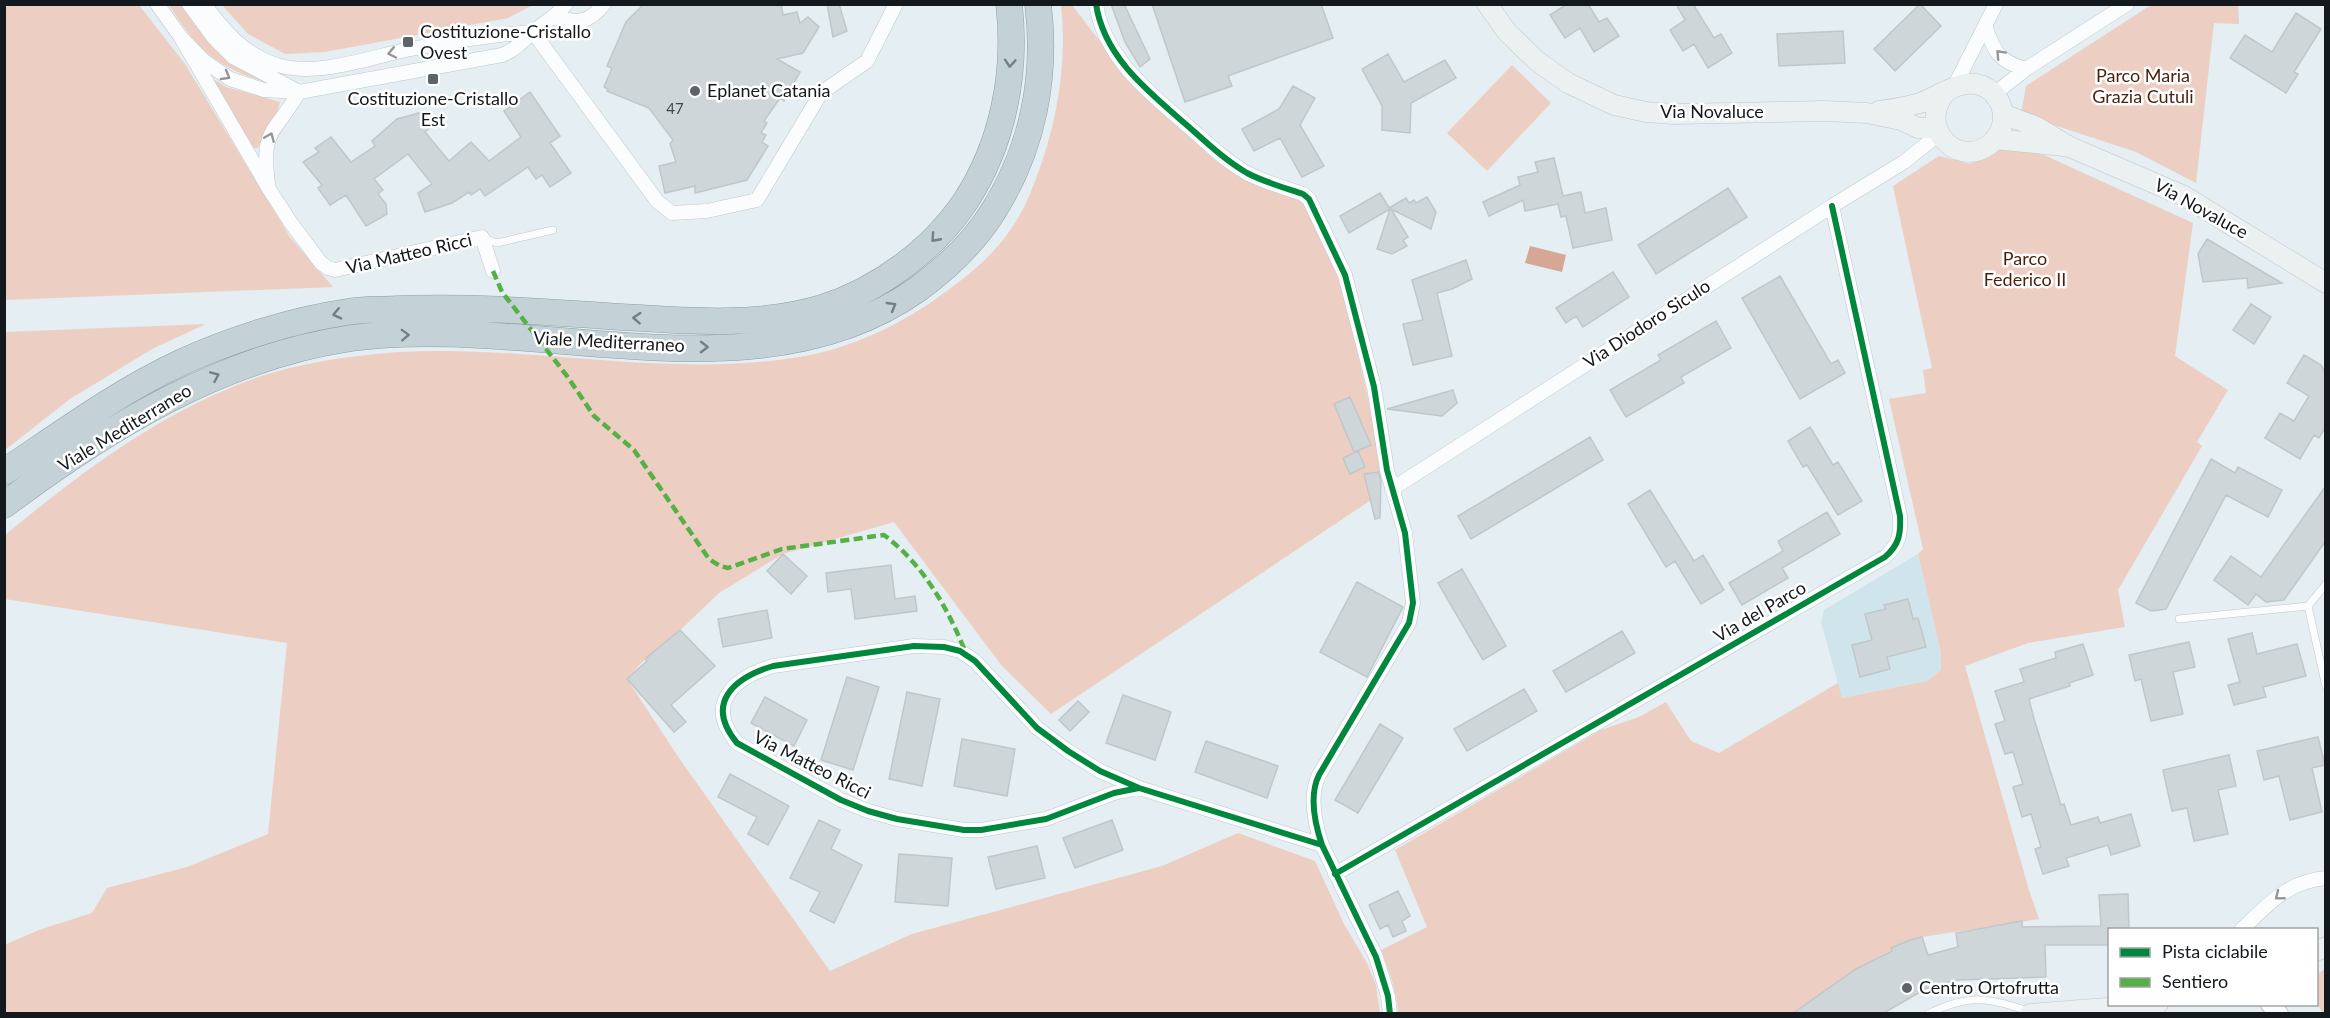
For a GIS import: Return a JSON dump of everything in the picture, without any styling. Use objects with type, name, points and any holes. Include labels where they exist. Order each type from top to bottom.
[{"type":"highway","name":"Viale Mediterraneo","points":[[4,472],[82,420],[179,364],[269,331],[348,311],[452,307],[679,321],[742,319],[785,315],[820,308],[858,293],[898,270],[929,245],[957,214],[977,183],[993,150],[1006,104],[1012,25],[1009,4]]},
{"type":"highway","name":"Viale Mediterraneo","points":[[4,505],[96,442],[160,402],[244,365],[318,345],[386,336],[455,333],[677,347],[727,347],[811,337],[880,312],[936,276],[962,252],[984,227],[1015,173],[1030,130],[1039,87],[1041,25],[1038,4]]},
{"type":"main road","name":"Via Novaluce","points":[[1487,4],[1507,32],[1537,61],[1568,83],[1614,105],[1646,112],[1674,114],[1825,111],[1868,113]]},
{"type":"main road","points":[[1868,113],[1907,107],[1929,100],[1951,89],[1966,83],[1987,90],[2001,107],[2003,114],[2000,132],[1988,146],[1972,151],[1954,148],[1938,131],[1935,119],[1938,103],[1951,89]]},
{"type":"main road","points":[[1868,113],[1901,120],[1918,128],[1938,131]]},
{"type":"main road","points":[[2003,114],[2037,127],[2070,147]]},
{"type":"main road","points":[[1995,140],[2070,147]]},
{"type":"main road","name":"Via Novaluce","points":[[2070,147],[2184,196],[2325,283]]},
{"type":"main road","points":[[2032,1013],[2142,1006]]},
{"type":"street","points":[[157,4],[180,36],[204,61],[230,79],[264,90],[299,92],[502,55],[516,49],[533,32],[554,18],[566,4]]},
{"type":"street","points":[[189,4],[214,38],[233,57],[299,92]]},
{"type":"street","points":[[204,4],[224,30],[245,49],[270,62],[296,69],[322,68],[409,50],[533,32]]},
{"type":"street","points":[[554,18],[581,22],[596,14],[604,4]]},
{"type":"street","points":[[533,32],[657,201],[672,213],[707,211],[758,200],[821,93],[867,61],[896,4]]},
{"type":"street","points":[[1096,4],[1098,21],[1135,80],[1212,147],[1244,171],[1304,194],[1309,199],[1345,275],[1374,387],[1392,489],[1405,533],[1413,603],[1409,623],[1314,785],[1318,831],[1322,845],[1376,957],[1388,996],[1390,1014]]},
{"type":"street","points":[[1951,89],[1970,59],[1996,4]]},
{"type":"street","points":[[1970,59],[1974,76],[1987,90],[2026,69],[2127,4]]},
{"type":"street","points":[[1986,28],[1992,45],[2001,59],[2026,69]]},
{"type":"street","name":"Via Matteo Ricci","points":[[180,36],[269,189],[321,263],[335,270],[482,237],[493,271]]},
{"type":"street","points":[[269,189],[266,147],[277,122],[299,92]]},
{"type":"street","points":[[1904,162],[1938,131]]},
{"type":"street","points":[[1904,162],[1932,150],[1954,148]]},
{"type":"street","name":"Via Diodoro Siculo","points":[[1392,489],[1904,162]]},
{"type":"street","name":"Via del Parco","points":[[1335,874],[1847,579],[1894,549],[1901,534],[1899,516],[1832,206]]},
{"type":"street","name":"Via Matteo Ricci","points":[[1139,788],[1114,793],[1046,819],[981,830],[964,830],[897,819],[841,800],[737,743],[729,733],[723,719],[723,706],[729,692],[739,681],[753,672],[773,666],[914,646],[944,647],[960,651],[975,661],[1037,728],[1100,771],[1139,788],[1322,845]]},
{"type":"street","points":[[2243,928],[2289,887],[2299,882],[2325,878]]},
{"type":"lane","points":[[482,237],[497,243],[553,230]]},
{"type":"lane","points":[[2179,619],[2308,606],[2325,584]]},
{"type":"lane","points":[[2308,606],[2325,687]]},
{"type":"lane","points":[[1928,1014],[1957,1001],[1993,1000],[2032,1013]]},
{"type":"shaded area","points":[[1530,246],[1566,255],[1562,272],[1525,263]]},
{"type":"shaded area","points":[[1918,554],[1941,653],[1941,670],[1927,681],[1842,698],[1821,622],[1824,610]]},
{"type":"green space","points":[[4,5],[139,5],[185,64],[290,237],[333,287],[5,300]]},
{"type":"green space","points":[[169,5],[183,5],[265,82],[232,69],[208,54]]},
{"type":"green space","points":[[222,5],[533,5],[508,18],[325,52],[285,54],[248,34]]},
{"type":"green space","points":[[1061,5],[1072,5],[1132,83],[1215,160],[1245,179],[1301,200],[1305,204],[1339,273],[1374,424],[1381,472],[1380,494],[1051,714],[1002,666],[894,522],[783,554],[719,593],[672,638],[645,659],[627,679],[679,758],[830,971],[912,934],[1162,866],[1238,833],[1315,861],[1344,924],[1367,963],[1376,985],[1380,1013],[5,1013],[4,945],[39,930],[92,913],[107,888],[187,867],[268,834],[287,643],[5,599],[5,535],[57,493],[139,435],[168,418],[242,383],[288,368],[351,357],[408,352],[464,351],[635,362],[748,363],[805,356],[842,347],[895,324],[929,304],[971,272],[1005,238],[1022,210],[1039,171],[1053,125],[1063,53]]},
{"type":"green space","name":"Parco Maria Grazia Cutuli","points":[[2151,5],[2238,5],[2239,24],[2214,23],[2196,183],[2136,152],[2021,114],[2026,86]]},
{"type":"green space","points":[[1512,65],[1551,103],[1487,171],[1447,133]]},
{"type":"green space","points":[[215,80],[226,87],[280,102],[258,148],[254,148],[213,82]]},
{"type":"green space","name":"Parco Federico II","points":[[1999,147],[2044,155],[2193,223],[2175,356],[2228,390],[2197,442],[2202,446],[2118,590],[2125,627],[2028,643],[1965,666],[2039,919],[1922,937],[1902,944],[1853,971],[1791,1014],[1398,1013],[1390,973],[1381,950],[1427,927],[1395,850],[1601,730],[1639,717],[1666,702],[1691,741],[1719,753],[1838,683],[1842,698],[1927,681],[1941,670],[1941,653],[1918,554],[1923,549],[1889,399],[1926,393],[1923,370],[1932,368],[1893,186],[1939,156],[1970,164]]},
{"type":"green space","points":[[206,324],[152,349],[70,399],[5,450],[5,332]]},
{"type":"green space","points":[[2325,969],[2325,1013],[2322,1013],[2318,1003],[2318,973]]},
{"type":"building","name":"Eplanet Catania","points":[[644,4],[781,4],[783,15],[797,12],[800,23],[808,17],[819,27],[803,53],[777,59],[800,72],[784,101],[780,98],[764,121],[767,123],[761,133],[766,135],[762,142],[768,146],[747,180],[695,193],[695,186],[665,193],[659,166],[676,162],[670,144],[673,140],[649,108],[607,91],[608,89],[604,87],[612,68],[607,66],[626,22]]},
{"type":"building","points":[[827,4],[839,4],[847,31],[833,37]]},
{"type":"building","points":[[1111,4],[1124,4],[1150,59],[1140,67],[1125,42]]},
{"type":"building","points":[[1152,4],[1321,4],[1333,38],[1228,76],[1232,86],[1185,102]]},
{"type":"building","points":[[1567,4],[1588,4],[1599,22],[1607,18],[1619,36],[1594,52],[1580,28],[1565,38],[1550,15]]},
{"type":"building","points":[[1676,4],[1693,4],[1714,38],[1721,34],[1732,53],[1708,68],[1694,44],[1683,51],[1670,30],[1685,20]]},
{"type":"building","points":[[1920,4],[1941,26],[1895,71],[1874,49]]},
{"type":"building","points":[[2296,13],[2321,29],[2294,72],[2298,74],[2286,93],[2230,58],[2245,35],[2272,52]]},
{"type":"building","points":[[1843,31],[1845,63],[1779,66],[1777,34]]},
{"type":"building","points":[[1388,54],[1404,82],[1445,60],[1456,78],[1411,103],[1410,133],[1382,130],[1382,106],[1362,69]]},
{"type":"building","points":[[1293,86],[1315,98],[1300,125],[1324,166],[1302,177],[1280,138],[1254,151],[1242,129],[1279,109]]},
{"type":"building","points":[[530,92],[560,136],[550,143],[571,173],[550,187],[542,175],[536,179],[528,167],[485,196],[480,189],[471,195],[469,192],[452,203],[425,212],[418,193],[432,184],[408,154],[374,179],[383,190],[378,194],[386,204],[387,214],[366,226],[346,195],[330,205],[318,188],[322,185],[303,162],[319,152],[315,148],[331,137],[351,162],[375,146],[372,141],[397,119],[422,112],[433,125],[425,132],[449,161],[471,142],[489,161],[521,137],[504,111]]},
{"type":"building","points":[[1554,158],[1563,196],[1581,192],[1585,213],[1606,208],[1612,240],[1573,248],[1566,216],[1561,217],[1558,204],[1525,211],[1523,200],[1489,216],[1483,202],[1520,185],[1518,177],[1538,172],[1535,162]]},
{"type":"building","points":[[1728,188],[1747,217],[1656,274],[1638,245]]},
{"type":"building","points":[[1380,193],[1390,209],[1349,233],[1340,216]]},
{"type":"building","points":[[1427,197],[1436,212],[1431,229],[1391,209],[1408,237],[1403,240],[1407,246],[1392,254],[1377,249],[1389,208],[1406,198],[1409,203],[1414,200],[1416,203]]},
{"type":"building","points":[[2207,239],[2282,283],[2248,288],[2247,278],[2203,282],[2198,254]]},
{"type":"building","points":[[1466,260],[1472,279],[1452,289],[1437,293],[1452,356],[1413,365],[1403,324],[1423,320],[1412,280]]},
{"type":"building","points":[[1613,272],[1629,297],[1583,327],[1576,316],[1566,323],[1556,308]]},
{"type":"building","points":[[1780,276],[1831,364],[1838,360],[1845,373],[1800,399],[1742,298]]},
{"type":"building","points":[[2251,304],[2271,317],[2254,344],[2233,330]]},
{"type":"building","points":[[1716,321],[1731,348],[1681,377],[1684,383],[1626,417],[1610,390],[1661,360],[1658,355]]},
{"type":"building","points":[[2304,355],[2321,365],[2325,373],[2325,428],[2319,438],[2314,435],[2300,459],[2265,438],[2280,413],[2294,421],[2309,396],[2287,383]]},
{"type":"building","points":[[1453,390],[1457,403],[1442,416],[1387,409]]},
{"type":"building","points":[[1350,397],[1371,445],[1354,452],[1334,404]]},
{"type":"building","points":[[1810,427],[1833,465],[1838,462],[1862,501],[1838,515],[1807,465],[1803,467],[1788,441]]},
{"type":"building","points":[[1590,437],[1603,460],[1471,539],[1458,516]]},
{"type":"building","points":[[1358,451],[1365,467],[1350,474],[1343,458]]},
{"type":"building","points":[[2211,459],[2235,473],[2238,467],[2282,490],[2268,517],[2226,495],[2166,609],[2151,611],[2136,603]]},
{"type":"building","points":[[1378,472],[1381,480],[1380,518],[1375,519],[1364,474]]},
{"type":"building","points":[[2325,487],[2325,542],[2284,600],[2266,602],[2256,594],[2248,605],[2214,580],[2231,556],[2261,577]]},
{"type":"building","points":[[1650,490],[1694,561],[1703,555],[1724,590],[1701,604],[1675,561],[1666,567],[1628,504]]},
{"type":"building","points":[[1827,512],[1840,534],[1782,568],[1788,578],[1742,605],[1729,583],[1783,551],[1778,541]]},
{"type":"building","points":[[783,554],[807,576],[791,594],[767,571]]},
{"type":"building","points":[[891,565],[895,599],[915,596],[917,611],[855,619],[851,589],[828,592],[826,573]]},
{"type":"building","points":[[1462,569],[1506,646],[1483,660],[1438,583]]},
{"type":"building","points":[[1357,582],[1403,607],[1367,677],[1320,652]]},
{"type":"building","points":[[1908,599],[1913,619],[1918,618],[1926,647],[1887,657],[1890,669],[1860,677],[1852,645],[1872,640],[1865,614],[1886,609],[1884,605]]},
{"type":"building","points":[[767,610],[772,638],[723,647],[718,619]]},
{"type":"building","points":[[680,630],[715,666],[671,705],[686,722],[674,732],[627,679],[647,661],[645,659]]},
{"type":"building","points":[[1622,631],[1635,653],[1566,692],[1553,671]]},
{"type":"building","points":[[2252,633],[2257,654],[2297,644],[2306,676],[2263,687],[2266,697],[2234,705],[2228,685],[2240,682],[2228,639]]},
{"type":"building","points":[[2189,642],[2195,667],[2173,672],[2183,714],[2151,721],[2141,679],[2135,681],[2129,655]]},
{"type":"building","points":[[2083,644],[2093,675],[2069,683],[2070,686],[2029,699],[2034,719],[2061,805],[2064,804],[2071,825],[2098,817],[2100,823],[2131,814],[2140,846],[2111,855],[2108,845],[2066,858],[2069,866],[2043,874],[2035,849],[2041,847],[2031,814],[2022,817],[2013,787],[2023,784],[2013,752],[2005,754],[1995,724],[2005,721],[1995,691],[2024,682],[2020,669],[2056,658],[2055,652]]},
{"type":"building","points":[[847,677],[879,687],[853,770],[821,760]]},
{"type":"building","points":[[1524,689],[1537,711],[1467,751],[1454,729]]},
{"type":"building","points":[[907,692],[940,699],[922,786],[889,779]]},
{"type":"building","points":[[1123,695],[1171,712],[1155,760],[1106,743]]},
{"type":"building","points":[[765,697],[807,720],[794,746],[751,723]]},
{"type":"building","points":[[1078,701],[1089,712],[1070,731],[1059,720]]},
{"type":"building","points":[[1380,724],[1403,738],[1358,813],[1335,800]]},
{"type":"building","points":[[2318,737],[2325,765],[2312,768],[2322,812],[2290,820],[2279,776],[2264,780],[2257,751]]},
{"type":"building","points":[[962,739],[1015,749],[1007,796],[954,786]]},
{"type":"building","points":[[1206,741],[1278,766],[1267,798],[1195,772]]},
{"type":"building","points":[[2229,755],[2236,786],[2218,790],[2228,834],[2194,841],[2187,808],[2172,811],[2163,770]]},
{"type":"building","points":[[730,774],[789,806],[768,845],[748,834],[757,817],[718,797]]},
{"type":"building","points":[[819,820],[840,830],[831,849],[862,865],[834,923],[810,911],[820,892],[790,878]]},
{"type":"building","points":[[1112,820],[1123,850],[1075,868],[1063,838]]},
{"type":"building","points":[[1037,846],[1045,878],[996,889],[988,857]]},
{"type":"building","points":[[899,854],[952,858],[948,906],[895,902]]},
{"type":"building","points":[[1398,891],[1410,916],[1402,921],[1406,931],[1393,937],[1388,925],[1380,929],[1369,905]]},
{"type":"building","points":[[2128,894],[2129,928],[2108,928],[2108,945],[2045,945],[2046,977],[1957,980],[1929,987],[1882,1014],[1792,1014],[1856,969],[1892,951],[1891,948],[1910,940],[1922,937],[1928,955],[1958,947],[1956,933],[2022,921],[2022,927],[2101,926],[2099,895]]},
{"type":"marked path","points":[[493,271],[502,292],[567,376],[594,416],[634,450],[709,559],[728,568],[782,549],[884,535],[911,560],[934,590],[967,656]]},
{"type":"cycle path","points":[[1096,4],[1108,41],[1119,58],[1159,101],[1217,152],[1239,168],[1260,179],[1303,194],[1309,199],[1345,275],[1374,387],[1387,470],[1405,533],[1413,603],[1409,623],[1319,775],[1314,791],[1314,810],[1322,845],[1376,957],[1388,996],[1390,1014]]},
{"type":"cycle path","points":[[1335,874],[1885,557],[1896,544],[1900,516],[1832,206]]},
{"type":"cycle path","points":[[1139,788],[1114,793],[1046,819],[981,830],[964,830],[897,819],[841,800],[737,743],[727,729],[723,716],[724,704],[728,694],[746,677],[773,666],[914,646],[944,647],[960,651],[975,661],[1037,728],[1100,771],[1139,788],[1322,845]]},
{"type":"place","name":"Costituzione-Cristallo Ovest","points":[[408,42]]},
{"type":"place","name":"Costituzione-Cristallo Est","points":[[433,79]]},
{"type":"place","name":"Eplanet Catania","points":[[695,91]]},
{"type":"place","name":"Centro Ortofrutta","points":[[1907,988]]}]
